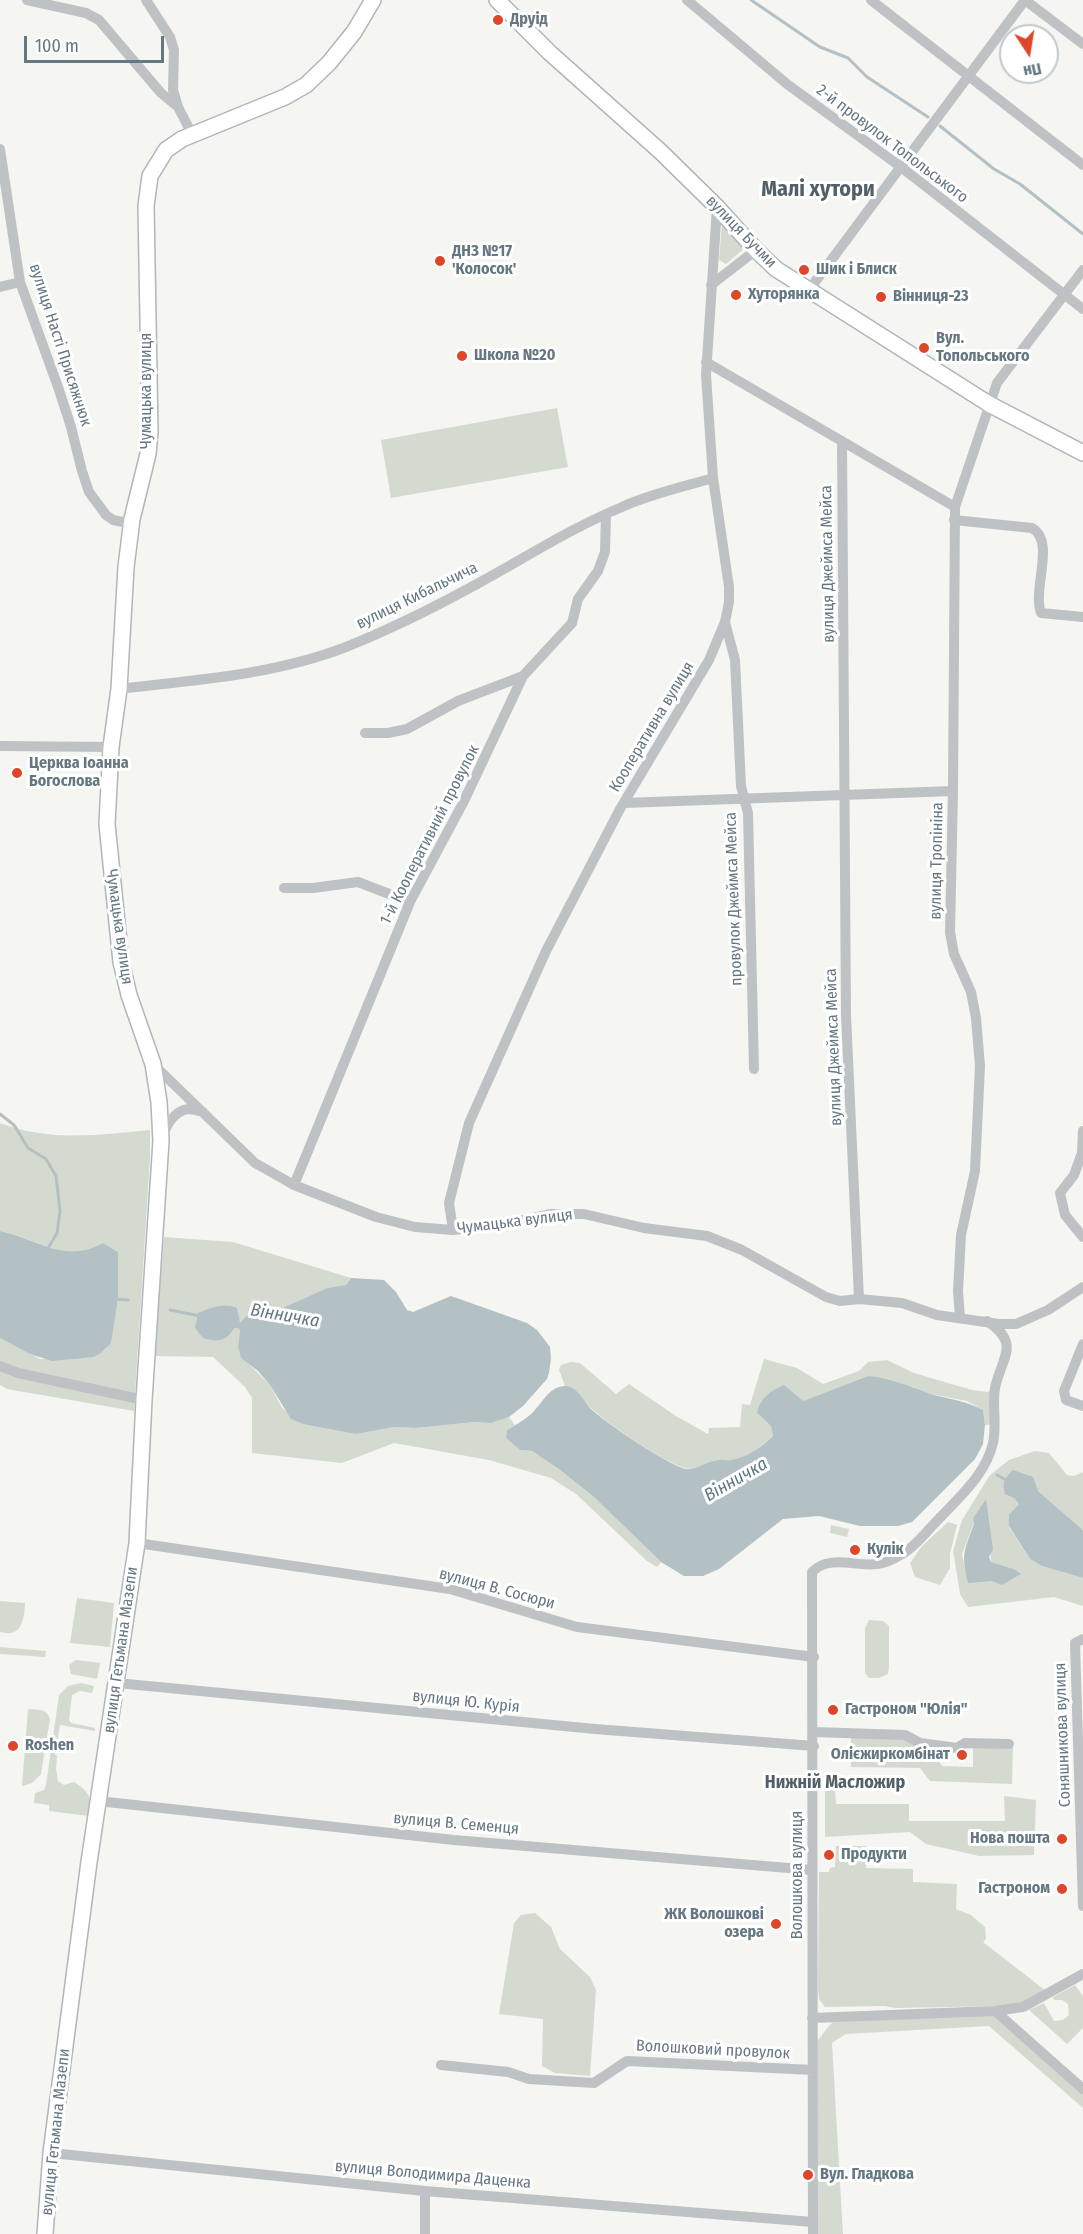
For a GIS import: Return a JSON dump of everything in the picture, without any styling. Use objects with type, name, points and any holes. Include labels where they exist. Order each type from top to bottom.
[{"type":"street","points":[[27,0],[86,13],[99,20],[161,93],[178,107]]},
{"type":"street","points":[[146,0],[170,37],[174,50],[173,90],[178,107],[192,134]]},
{"type":"street","name":"Чумацька вулиця","points":[[373,0],[354,32],[329,63],[306,84],[285,97],[192,134],[166,150],[150,176],[146,206],[150,432],[148,454],[132,519],[126,567],[119,688],[111,747],[107,825],[121,962],[129,995],[153,1064],[255,1163],[294,1185],[376,1217],[415,1227],[453,1230],[506,1224],[551,1214],[584,1214],[644,1228],[707,1236],[742,1250],[826,1297],[840,1301],[859,1299],[902,1303],[938,1315],[999,1324],[1017,1324],[1048,1310],[1083,1287]]},
{"type":"street","name":"2-й провулок Топольського","points":[[687,0],[787,84],[901,167],[1083,309]]},
{"type":"street","points":[[871,0],[1083,165]]},
{"type":"street","points":[[809,290],[1025,0],[1083,44]]},
{"type":"street","name":"вулиця Бучми","points":[[498,1],[550,53],[661,152],[776,269],[989,404],[1083,453]]},
{"type":"street","name":"вулиця Насті Присяжнюк","points":[[0,149],[20,282],[58,387],[89,492],[106,515],[113,520],[123,522],[132,519]]},
{"type":"street","name":"Кооперативна вулиця","points":[[453,1230],[449,1203],[469,1123],[546,951],[624,803],[702,672],[725,622],[729,587],[713,478],[706,362],[717,207]]},
{"type":"street","points":[[711,285],[756,250]]},
{"type":"street","name":"вулиця Тропініна","points":[[960,1318],[958,1291],[961,1236],[975,1171],[980,1066],[973,1000],[954,954],[950,932],[955,507],[997,383],[1083,270]]},
{"type":"street","points":[[0,287],[20,282]]},
{"type":"street","points":[[706,362],[955,507]]},
{"type":"street","name":"вулиця Джеймса Мейса","points":[[842,441],[846,1016],[859,1299]]},
{"type":"street","name":"вулиця Кибальчича","points":[[119,688],[231,676],[289,664],[344,648],[398,625],[623,506],[713,478]]},
{"type":"street","name":"1-й Кооперативний провулок","points":[[294,1185],[410,902],[463,803],[523,676],[572,623],[579,599],[598,571],[605,552],[606,514]]},
{"type":"street","points":[[954,520],[1032,528],[1038,532],[1043,548],[1037,602],[1041,613],[1083,617]]},
{"type":"street","name":"провулок Джеймса Мейса","points":[[725,622],[735,660],[741,786],[748,813],[754,1070]]},
{"type":"street","points":[[365,733],[388,733],[407,729],[458,701],[523,676]]},
{"type":"street","points":[[0,746],[111,747]]},
{"type":"street","points":[[624,803],[953,791]]},
{"type":"street","points":[[284,888],[313,888],[358,882],[410,902]]},
{"type":"street","name":"вулиця Гетьмана Мазепи","points":[[45,2234],[51,2153],[98,1801],[137,1543],[161,1141],[159,1102],[153,1064]]},
{"type":"street","points":[[161,1141],[166,1125],[177,1114],[188,1109],[204,1112]]},
{"type":"street","points":[[1083,1131],[1082,1153],[1074,1175],[1060,1193],[1065,1215],[1083,1237]]},
{"type":"street","name":"Волошкова вулиця","points":[[813,2234],[814,1657],[812,1572],[819,1565],[829,1562],[865,1565],[890,1561],[905,1552],[973,1482],[993,1445],[995,1388],[1008,1349],[1005,1336],[987,1321]]},
{"type":"street","points":[[1083,1344],[1064,1391],[1066,1400],[1083,1406]]},
{"type":"street","points":[[0,1366],[18,1373],[144,1400]]},
{"type":"street","name":"вулиця В. Сосюри","points":[[137,1543],[450,1589],[577,1627],[814,1657]]},
{"type":"street","name":"Соняшникова вулиця","points":[[1083,1639],[1075,1643],[1083,1906]]},
{"type":"street","name":"вулиця Ю. Курія","points":[[117,1683],[584,1728],[814,1746]]},
{"type":"street","points":[[814,1732],[905,1735],[920,1743],[957,1748],[965,1743],[1008,1744]]},
{"type":"street","name":"вулиця В. Семенця","points":[[98,1801],[454,1840],[812,1870]]},
{"type":"street","points":[[812,2018],[995,2011],[1023,2007],[1083,1974]]},
{"type":"street","points":[[995,2011],[1083,2089]]},
{"type":"street","name":"Волошковий провулок","points":[[441,2065],[508,2072],[529,2079],[594,2083],[627,2061],[813,2070]]},
{"type":"street","name":"вулиця Володимира Даценка","points":[[51,2153],[425,2191],[813,2222]]},
{"type":"street","points":[[425,2191],[425,2234]]},
{"type":"shaded area","points":[[722,224],[745,248],[726,264],[719,260]]},
{"type":"shaded area","points":[[557,408],[568,467],[391,498],[381,440]]},
{"type":"shaded area","points":[[0,1123],[19,1129],[56,1135],[93,1135],[150,1130],[134,1411],[7,1389],[0,1385],[0,1338],[40,1359],[94,1357],[106,1349],[118,1298],[118,1252],[103,1243],[89,1249],[63,1251],[0,1231]]},
{"type":"shaded area","points":[[164,1237],[233,1242],[351,1278],[346,1285],[327,1288],[276,1311],[261,1308],[240,1330],[238,1347],[240,1355],[270,1385],[282,1408],[305,1425],[356,1434],[394,1427],[416,1428],[475,1422],[491,1423],[509,1417],[515,1425],[507,1430],[506,1438],[520,1450],[532,1451],[594,1497],[661,1562],[657,1567],[647,1561],[576,1494],[551,1478],[489,1460],[394,1443],[342,1463],[252,1453],[252,1398],[245,1387],[213,1357],[154,1356]]},
{"type":"shaded area","points":[[764,1359],[797,1368],[823,1384],[859,1371],[868,1362],[887,1360],[914,1373],[972,1390],[988,1392],[995,1388],[995,1424],[985,1425],[983,1410],[967,1401],[931,1394],[868,1376],[803,1401],[757,1413],[771,1426],[773,1436],[764,1444],[748,1455],[736,1459],[717,1460],[698,1467],[686,1468],[652,1452],[600,1416],[576,1393],[565,1386],[559,1370],[561,1365],[571,1362],[580,1363],[616,1394],[629,1384],[676,1416],[708,1434],[709,1428],[740,1427],[742,1404],[750,1405]]},
{"type":"shaded area","points":[[1035,1451],[1049,1453],[1067,1475],[1074,1476],[1083,1472],[1083,1530],[1038,1491],[1014,1498],[1019,1504],[1009,1514],[1009,1527],[1030,1559],[1042,1566],[1083,1578],[1083,1606],[1054,1597],[968,1607],[960,1594],[953,1551],[962,1520],[990,1475],[1009,1460]],"holes":[[[986,1499],[991,1562],[1014,1569],[968,1582],[962,1554],[974,1523],[973,1518]]]},
{"type":"shaded area","points":[[948,1522],[957,1525],[950,1554],[950,1568],[940,1585],[915,1577],[910,1563],[922,1546]]},
{"type":"shaded area","points":[[831,1525],[849,1529],[847,1537],[830,1533]]},
{"type":"shaded area","points":[[77,1598],[114,1603],[110,1647],[70,1643]]},
{"type":"shaded area","points":[[0,1601],[25,1603],[20,1626],[13,1632],[0,1632]]},
{"type":"shaded area","points":[[869,1620],[883,1621],[889,1626],[888,1674],[879,1678],[869,1678],[865,1673],[865,1628]]},
{"type":"shaded area","points":[[0,1647],[46,1651],[45,1657],[0,1654]]},
{"type":"shaded area","points":[[76,1660],[100,1663],[97,1679],[71,1674],[69,1665]]},
{"type":"shaded area","points":[[81,1683],[94,1686],[92,1693],[80,1691],[72,1695],[69,1720],[71,1723],[95,1728],[95,1731],[60,1725],[55,1755],[57,1756],[58,1781],[64,1785],[74,1782],[84,1789],[90,1800],[89,1816],[49,1811],[49,1805],[34,1803],[35,1793],[44,1790],[46,1785],[59,1695],[68,1686]]},
{"type":"shaded area","points":[[28,1709],[44,1711],[50,1719],[41,1774],[32,1783],[22,1786]]},
{"type":"shaded area","points":[[851,1736],[904,1737],[931,1748],[942,1766],[973,1767],[973,1746],[1013,1747],[1012,1784],[930,1781],[920,1768],[851,1767]]},
{"type":"shaded area","points":[[825,1790],[835,1790],[836,1804],[909,1804],[909,1821],[1005,1821],[1004,1796],[1036,1800],[1034,1855],[979,1856],[926,1844],[910,1832],[825,1837]]},
{"type":"shaded area","points":[[836,1846],[866,1846],[866,1868],[913,1869],[913,1882],[957,1884],[956,1909],[971,1915],[985,1927],[986,1939],[983,1942],[1046,1991],[1025,2003],[1004,2006],[825,2007],[819,1999],[818,1990],[819,1872],[829,1872],[830,1868],[835,1867]]},
{"type":"shaded area","points":[[535,1913],[551,1927],[560,1949],[590,1977],[596,1990],[590,2076],[555,2073],[542,2066],[543,2019],[499,2014],[514,1923],[521,1915]]},
{"type":"shaded area","points":[[1075,1985],[1083,1996],[1083,2028],[1067,2044],[1029,2010],[1044,2003],[1054,2021],[1063,2020],[1069,2015],[1068,2004],[1062,2000],[1054,2000],[1053,1997]]},
{"type":"shaded area","points":[[988,2012],[1083,2090],[1083,2108],[989,2026],[846,2034],[832,2043],[843,2234],[813,2234],[813,2045],[833,2022]]},
{"type":"water","points":[[0,1231],[63,1251],[89,1249],[103,1243],[118,1252],[118,1298],[111,1343],[101,1353],[94,1357],[52,1361],[30,1354],[0,1338]]},
{"type":"water","points":[[351,1278],[384,1280],[396,1292],[407,1310],[413,1312],[451,1296],[527,1323],[537,1330],[550,1347],[551,1358],[547,1379],[523,1406],[509,1417],[491,1423],[475,1422],[416,1428],[394,1427],[356,1434],[306,1425],[291,1419],[270,1385],[258,1371],[241,1358],[238,1347],[240,1330],[238,1328],[234,1328],[228,1336],[221,1340],[213,1340],[203,1338],[195,1328],[198,1313],[212,1308],[232,1306],[237,1308],[240,1323],[256,1308],[276,1311],[327,1288],[346,1285]]},
{"type":"water","points":[[868,1376],[891,1380],[983,1410],[985,1425],[983,1444],[975,1459],[912,1522],[898,1526],[860,1526],[819,1516],[783,1519],[719,1569],[703,1576],[684,1576],[661,1562],[594,1497],[532,1451],[520,1450],[506,1438],[507,1430],[530,1415],[549,1393],[558,1387],[569,1386],[591,1409],[623,1433],[667,1461],[691,1469],[714,1461],[737,1459],[754,1451],[769,1440],[773,1436],[771,1426],[757,1413],[763,1399],[784,1385],[803,1401]]},
{"type":"water","points":[[1013,1470],[1033,1477],[1038,1491],[1083,1530],[1083,1578],[1042,1566],[1030,1559],[1009,1526],[1009,1514],[1019,1504],[1014,1498],[1005,1494],[1004,1490],[1004,1481]]},
{"type":"water","points":[[986,1499],[993,1550],[989,1557],[991,1562],[1014,1569],[1021,1574],[1002,1585],[992,1581],[968,1583],[966,1573],[964,1559],[974,1524],[973,1518]]},
{"type":"waterway","points":[[751,0],[820,47],[848,58],[867,77],[928,117]]},
{"type":"waterway","points":[[940,126],[994,169],[1020,184],[1083,234]]},
{"type":"waterway","points":[[0,1114],[14,1125],[28,1148],[46,1159],[56,1176],[60,1211],[57,1233],[47,1250]]},
{"type":"waterway","points":[[114,1299],[128,1300]]},
{"type":"waterway","name":"Вінничка","points":[[170,1310],[200,1316]]},
{"type":"waterway","name":"Вінничка","points":[[997,1475],[1006,1480]]},
{"type":"place","name":"Друід","points":[[498,20]]},
{"type":"place","name":"ДНЗ №17 'Колосок'","points":[[440,261]]},
{"type":"place","name":"Шик і Блиск","points":[[804,270]]},
{"type":"place","name":"Хуторянка","points":[[736,295]]},
{"type":"place","name":"Вінниця-23","points":[[881,297]]},
{"type":"place","name":"Вул. Топольського","points":[[924,348]]},
{"type":"place","name":"Школа №20","points":[[462,356]]},
{"type":"place","name":"Церква Іоанна Богослова","points":[[17,773]]},
{"type":"place","name":"Кулік","points":[[855,1550]]},
{"type":"place","name":"Гастроном \"Юлія\"","points":[[833,1710]]},
{"type":"place","name":"Roshen","points":[[13,1746]]},
{"type":"place","name":"Олієжиркомбінат","points":[[962,1755]]},
{"type":"place","name":"Нова пошта","points":[[1062,1839]]},
{"type":"place","name":"Продукти","points":[[829,1855]]},
{"type":"place","name":"Гастроном","points":[[1062,1889]]},
{"type":"place","name":"ЖК Волошкові озера","points":[[776,1924]]},
{"type":"place","name":"Вул. Гладкова","points":[[808,2175]]},
{"type":"district","name":"Малі хутори","points":[[818,190]]},
{"type":"district","name":"Нижній Масложир","points":[[835,1783]]}]
